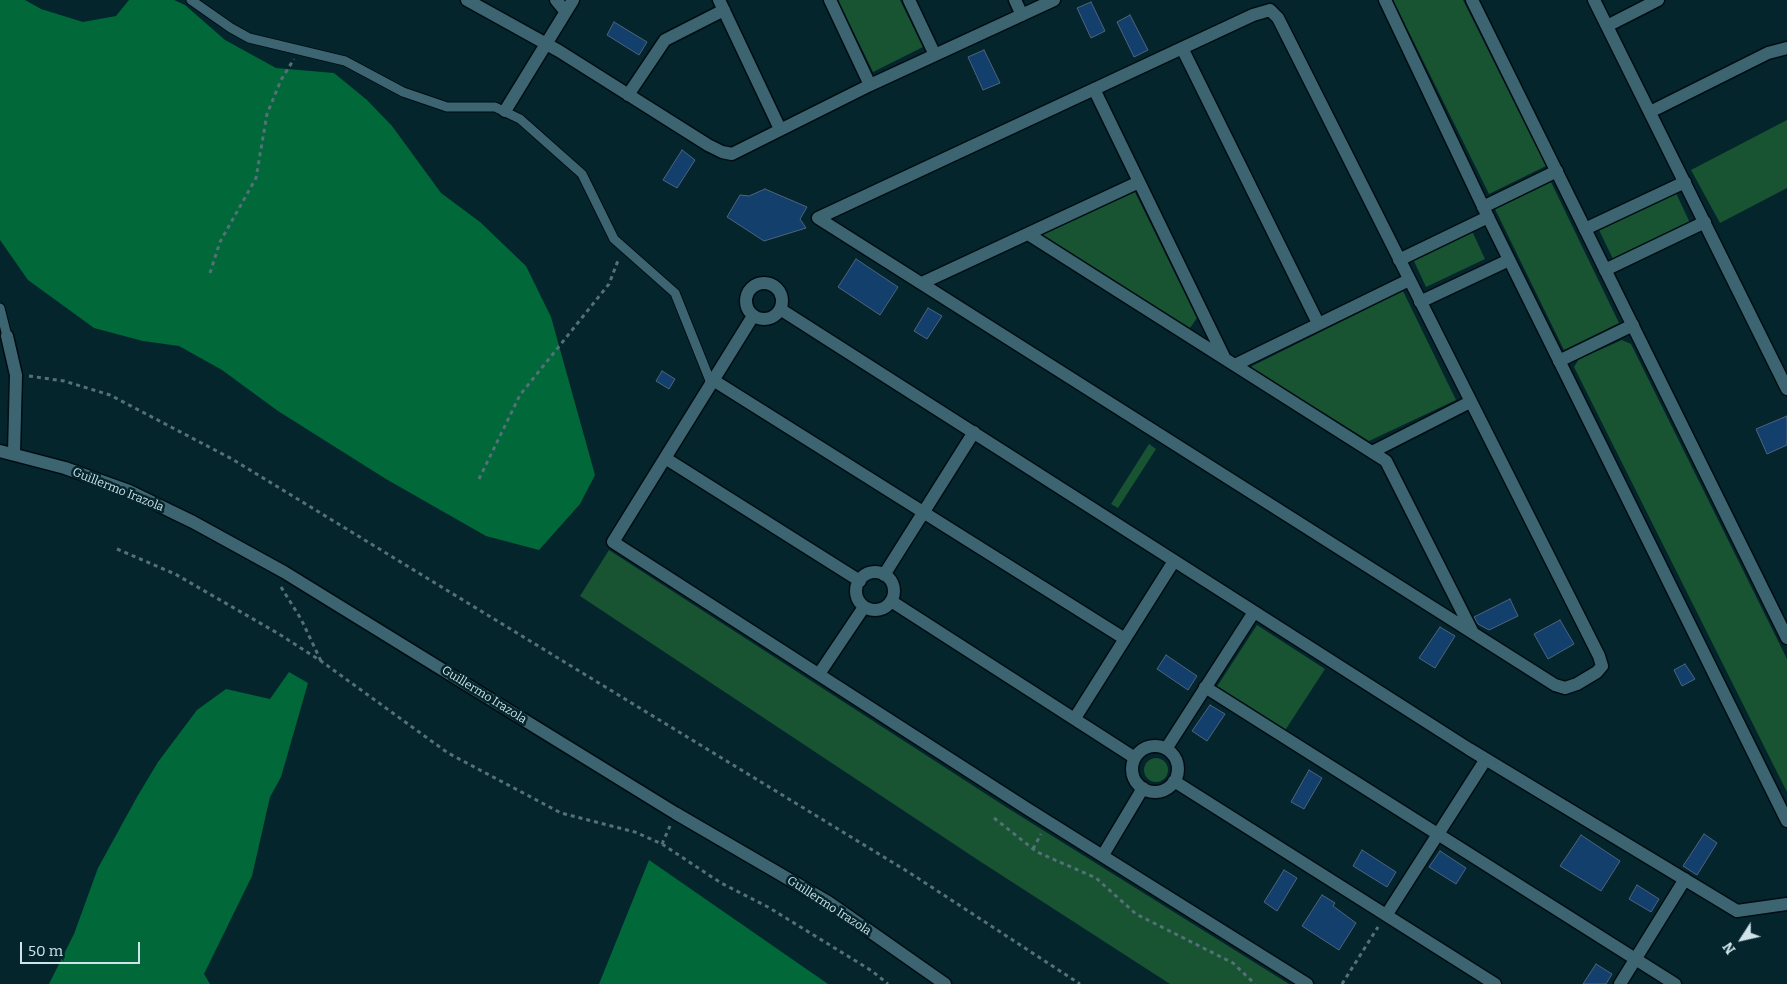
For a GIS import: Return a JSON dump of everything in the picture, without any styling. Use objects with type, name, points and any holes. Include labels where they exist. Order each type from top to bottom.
[{"type":"street","points":[[467,0],[547,44],[722,152],[732,154],[870,85],[1054,0]]},
{"type":"street","points":[[556,0],[565,11]]},
{"type":"street","points":[[505,111],[573,0]]},
{"type":"street","points":[[830,0],[870,85]]},
{"type":"street","points":[[908,0],[935,55]]},
{"type":"street","points":[[1015,0],[1022,15]]},
{"type":"street","points":[[1385,0],[1485,212],[1787,822]]},
{"type":"street","points":[[1472,0],[1787,638]]},
{"type":"street","points":[[1594,0],[1787,389]]},
{"type":"street","points":[[1607,26],[1658,0]]},
{"type":"street","points":[[628,95],[665,40],[722,5],[780,130]]},
{"type":"street","points":[[1270,10],[1275,13],[1602,666],[1596,672],[1577,684],[1566,688],[1555,685],[818,218],[1094,89],[1261,11],[1270,10]]},
{"type":"street","points":[[1182,48],[1318,323]]},
{"type":"street","points":[[1650,112],[1768,53],[1787,48]]},
{"type":"street","points":[[1094,89],[1230,362]]},
{"type":"street","points":[[1399,260],[1557,171]]},
{"type":"street","points":[[922,284],[1139,182]]},
{"type":"street","points":[[1585,229],[1685,182]]},
{"type":"street","points":[[1605,270],[1705,222]]},
{"type":"street","points":[[1028,234],[1386,461],[1473,634]]},
{"type":"street","points":[[1420,302],[1509,260]]},
{"type":"street","points":[[1230,362],[1409,280]]},
{"type":"street","points":[[764,282],[776,287],[782,298],[780,310],[777,314],[766,319],[753,316],[747,308],[746,296],[748,291],[758,283],[764,282]]},
{"type":"street","points":[[780,310],[1486,759],[1737,911],[1787,904]]},
{"type":"street","points":[[753,316],[613,542],[1103,856],[1307,984]]},
{"type":"street","points":[[1559,361],[1632,325]]},
{"type":"street","points":[[7,336],[16,375],[14,453]]},
{"type":"street","points":[[712,381],[1125,639]]},
{"type":"street","points":[[1372,452],[1470,402]]},
{"type":"street","points":[[884,575],[974,432]]},
{"type":"street","name":"Guillermo Irazola","points":[[0,451],[14,453],[129,491],[193,522],[284,572],[676,813],[828,902],[945,984]]},
{"type":"street","points":[[665,458],[860,581]]},
{"type":"street","points":[[1075,718],[1174,561]]},
{"type":"street","points":[[868,574],[884,575],[891,581],[893,587],[891,601],[879,610],[864,606],[856,595],[860,581],[868,574]]},
{"type":"street","points":[[891,601],[1135,758]]},
{"type":"street","points":[[819,674],[864,606]]},
{"type":"street","points":[[1166,749],[1254,612]]},
{"type":"street","points":[[1205,687],[1676,984]]},
{"type":"street","points":[[1154,746],[1166,749],[1174,757],[1177,764],[1174,781],[1166,789],[1159,791],[1143,788],[1135,780],[1133,773],[1135,758],[1147,748],[1154,746]]},
{"type":"street","points":[[1387,914],[1486,759]]},
{"type":"street","points":[[1174,781],[1495,984]]},
{"type":"street","points":[[1103,856],[1143,788]]},
{"type":"street","points":[[1620,984],[1685,879]]},
{"type":"lane","points":[[190,0],[249,38],[345,61],[403,92],[447,107],[495,108],[520,119],[582,174],[614,239],[675,293],[712,381]]},
{"type":"lane","points":[[0,308],[7,336]]},
{"type":"path","points":[[210,272],[220,242],[256,178],[267,114],[281,80],[300,50]]},
{"type":"path","points":[[479,480],[520,395],[609,284],[623,248]]},
{"type":"path","points":[[16,375],[64,381],[110,395],[232,459],[910,873],[1080,984]]},
{"type":"path","points":[[117,549],[175,574],[321,661],[422,736],[495,780],[561,813],[634,832],[662,844],[721,883],[768,907],[872,971],[888,984]]},
{"type":"path","points":[[280,586],[301,619],[321,661]]},
{"type":"path","points":[[662,844],[676,813]]},
{"type":"path","points":[[994,818],[1033,848],[1096,878],[1136,914],[1227,959],[1255,984]]},
{"type":"path","points":[[1033,848],[1044,829]]},
{"type":"path","points":[[1342,984],[1387,914]]},
{"type":"green space","points":[[0,0],[25,0],[41,9],[83,22],[116,16],[129,0],[174,0],[185,5],[225,40],[276,68],[334,73],[367,100],[392,126],[441,193],[480,222],[526,266],[551,317],[595,475],[580,504],[539,550],[486,536],[386,479],[278,411],[222,370],[179,346],[143,341],[94,328],[28,280],[0,240]]},
{"type":"green space","points":[[838,0],[900,0],[923,47],[873,72]]},
{"type":"green space","points":[[1393,0],[1463,0],[1546,166],[1489,194]]},
{"type":"green space","points":[[1787,120],[1787,188],[1720,223],[1691,170]]},
{"type":"green space","points":[[1551,182],[1619,323],[1564,350],[1495,209]]},
{"type":"green space","points":[[1135,192],[1197,318],[1190,328],[1040,235]]},
{"type":"green space","points":[[1676,193],[1690,223],[1613,259],[1599,230]]},
{"type":"green space","points":[[1472,231],[1485,259],[1426,287],[1413,259]]},
{"type":"green space","points":[[1403,291],[1456,400],[1369,441],[1250,367]]},
{"type":"green space","points":[[1622,340],[1631,344],[1787,659],[1787,792],[1574,367],[1579,359]]},
{"type":"green space","points":[[1149,444],[1156,449],[1118,508],[1111,504]]},
{"type":"green space","points":[[609,550],[1006,807],[1289,984],[1170,984],[978,860],[580,596]]},
{"type":"green space","points":[[1257,625],[1325,669],[1284,732],[1216,688]]},
{"type":"green space","points":[[289,672],[308,683],[281,777],[270,797],[252,876],[204,974],[210,984],[49,984],[74,934],[98,868],[158,762],[197,710],[226,689],[270,699]]},
{"type":"green space","points":[[1156,758],[1161,759],[1167,765],[1167,775],[1161,781],[1156,782],[1151,781],[1145,775],[1144,770],[1145,765],[1151,759]]},
{"type":"green space","points":[[649,860],[828,984],[599,984]]},
{"type":"building","points":[[1091,2],[1105,31],[1091,38],[1077,8]]},
{"type":"building","points":[[1130,15],[1148,50],[1134,57],[1117,22]]},
{"type":"building","points":[[614,22],[647,42],[639,55],[607,35]]},
{"type":"building","points":[[984,50],[1000,83],[983,90],[968,57]]},
{"type":"building","points":[[682,150],[695,160],[677,188],[663,180]]},
{"type":"building","points":[[765,189],[807,207],[800,219],[806,228],[764,241],[727,217],[740,195],[749,196]]},
{"type":"building","points":[[856,259],[898,287],[880,315],[838,287]]},
{"type":"building","points":[[928,308],[942,316],[927,339],[914,331]]},
{"type":"building","points":[[662,371],[675,379],[669,389],[656,381]]},
{"type":"building","points":[[1787,416],[1787,445],[1767,454],[1756,429]]},
{"type":"building","points":[[1510,599],[1518,616],[1489,630],[1478,624],[1474,617]]},
{"type":"building","points":[[1560,620],[1574,644],[1548,659],[1534,634]]},
{"type":"building","points":[[1440,627],[1455,636],[1435,668],[1419,658]]},
{"type":"building","points":[[1166,655],[1197,676],[1188,690],[1157,669]]},
{"type":"building","points":[[1685,664],[1695,679],[1682,686],[1674,670]]},
{"type":"building","points":[[1210,705],[1225,714],[1207,741],[1192,731]]},
{"type":"building","points":[[1309,770],[1322,778],[1304,809],[1291,802]]},
{"type":"building","points":[[1704,834],[1717,843],[1697,875],[1683,866]]},
{"type":"building","points":[[1581,835],[1620,861],[1601,891],[1560,866]]},
{"type":"building","points":[[1362,850],[1396,872],[1387,887],[1353,866]]},
{"type":"building","points":[[1440,851],[1466,868],[1456,884],[1429,867]]},
{"type":"building","points":[[1284,870],[1297,878],[1277,911],[1264,902]]},
{"type":"building","points":[[1637,885],[1659,899],[1651,912],[1629,899]]},
{"type":"building","points":[[1322,895],[1335,903],[1333,906],[1356,923],[1339,950],[1302,926]]},
{"type":"building","points":[[1596,964],[1612,974],[1606,984],[1583,984]]}]
